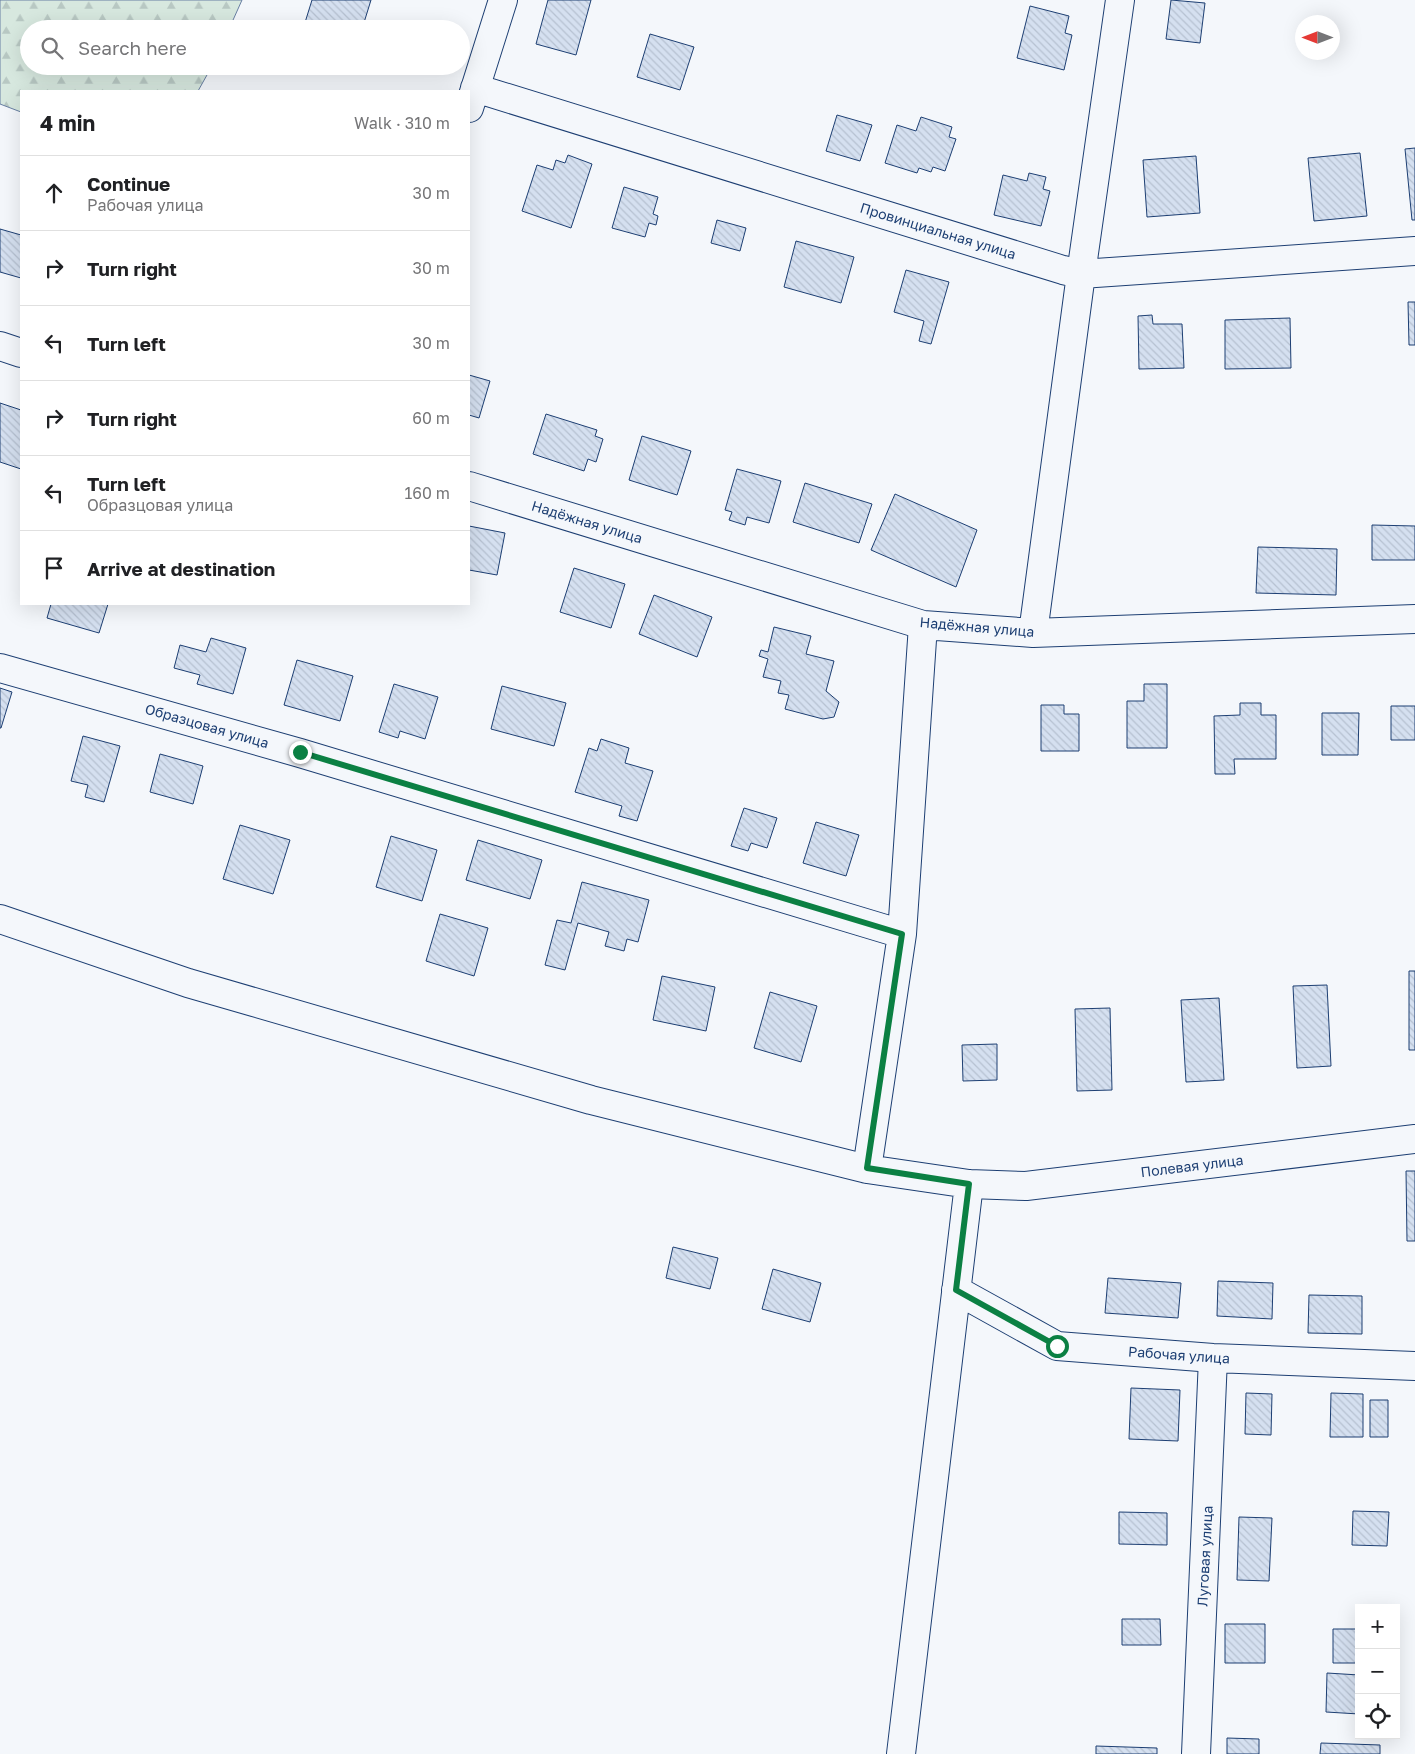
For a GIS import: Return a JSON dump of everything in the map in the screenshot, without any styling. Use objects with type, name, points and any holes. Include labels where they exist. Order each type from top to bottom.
[{"type":"street","name":"Провинциальная улица","points":[[503,0],[472,98],[1053,267],[1081,274],[1415,251]]},
{"type":"street","points":[[1033,633],[1120,0]]},
{"type":"street","points":[[0,346],[20,353]]},
{"type":"street","name":"Надёжная улица","points":[[470,486],[923,625],[1033,633],[1415,619]]},
{"type":"street","points":[[867,1168],[902,934],[923,625]]},
{"type":"street","name":"Образцовая улица","points":[[0,668],[300,752],[902,934]]},
{"type":"street","name":"Полевая улица","points":[[0,919],[188,983],[591,1100],[867,1168],[969,1184],[1026,1186],[1415,1139]]},
{"type":"street","points":[[901,1754],[969,1184]]},
{"type":"street","name":"Рабочая улица","points":[[956,1290],[1057,1346],[1214,1358],[1415,1366]]},
{"type":"street","name":"Луговая улица","points":[[1196,1754],[1214,1358]]},
{"type":"green space","points":[[0,0],[242,0],[233,20],[20,20],[20,75],[207,75],[199,90],[20,90],[20,112],[0,104]]},
{"type":"building","points":[[312,0],[371,0],[365,20],[306,20]]},
{"type":"building","points":[[548,0],[591,0],[576,55],[536,44]]},
{"type":"building","points":[[1171,0],[1205,3],[1200,43],[1166,39]]},
{"type":"building","points":[[1030,6],[1069,16],[1065,33],[1072,35],[1064,70],[1017,58]]},
{"type":"building","points":[[650,34],[694,47],[680,90],[637,77]]},
{"type":"building","points":[[837,115],[872,125],[860,161],[826,151]]},
{"type":"building","points":[[921,117],[952,127],[949,137],[956,139],[945,171],[933,167],[931,172],[919,168],[917,173],[885,163],[897,125],[916,131]]},
{"type":"building","points":[[1415,148],[1415,220],[1412,220],[1405,149]]},
{"type":"building","points":[[1360,153],[1367,216],[1314,221],[1308,158]]},
{"type":"building","points":[[568,155],[592,164],[571,228],[522,211],[537,165],[553,170],[556,160],[565,163]]},
{"type":"building","points":[[1196,156],[1200,213],[1147,217],[1143,160]]},
{"type":"building","points":[[1029,173],[1046,177],[1043,189],[1050,191],[1041,226],[994,215],[1003,175],[1027,181]]},
{"type":"building","points":[[624,187],[658,197],[653,214],[658,216],[656,225],[649,223],[645,237],[612,228]]},
{"type":"building","points":[[717,220],[746,228],[740,251],[711,243]]},
{"type":"building","points":[[0,229],[20,235],[20,278],[0,272]]},
{"type":"building","points":[[796,241],[854,257],[841,303],[784,287]]},
{"type":"building","points":[[906,270],[949,282],[931,344],[919,341],[924,321],[894,312]]},
{"type":"building","points":[[1408,302],[1415,302],[1415,345],[1409,345]]},
{"type":"building","points":[[1152,315],[1153,324],[1182,324],[1184,368],[1139,369],[1138,316]]},
{"type":"building","points":[[1290,318],[1291,368],[1225,369],[1225,320]]},
{"type":"building","points":[[470,375],[490,381],[479,418],[470,415]]},
{"type":"building","points":[[0,403],[20,410],[20,469],[0,462]]},
{"type":"building","points":[[546,414],[597,430],[595,436],[603,439],[596,462],[588,459],[584,471],[533,454]]},
{"type":"building","points":[[642,436],[691,451],[677,495],[629,480]]},
{"type":"building","points":[[737,469],[781,481],[769,523],[747,517],[745,525],[729,520],[732,512],[725,510]]},
{"type":"building","points":[[805,483],[872,504],[859,543],[793,522]]},
{"type":"building","points":[[895,494],[977,530],[956,587],[871,550]]},
{"type":"building","points":[[1372,525],[1415,526],[1415,560],[1372,560]]},
{"type":"building","points":[[470,526],[505,533],[497,575],[470,570]]},
{"type":"building","points":[[1258,547],[1337,549],[1336,595],[1256,593]]},
{"type":"building","points":[[574,568],[625,584],[611,628],[560,612]]},
{"type":"building","points":[[654,595],[712,617],[697,657],[639,634]]},
{"type":"building","points":[[51,605],[108,605],[99,633],[47,618]]},
{"type":"building","points":[[774,627],[811,636],[806,654],[834,661],[826,691],[839,702],[834,717],[823,719],[785,709],[789,695],[778,693],[781,681],[763,677],[768,659],[759,656],[761,650],[768,652]]},
{"type":"building","points":[[211,638],[246,648],[233,694],[197,684],[200,675],[174,668],[180,645],[206,652]]},
{"type":"building","points":[[297,660],[353,676],[340,721],[284,705]]},
{"type":"building","points":[[394,684],[438,697],[425,739],[400,731],[398,738],[379,732]]},
{"type":"building","points":[[1144,684],[1167,684],[1167,748],[1127,748],[1127,701],[1144,701]]},
{"type":"building","points":[[502,686],[566,703],[554,746],[491,729]]},
{"type":"building","points":[[0,688],[12,692],[1,728],[0,728]]},
{"type":"building","points":[[1240,703],[1261,703],[1261,715],[1276,715],[1276,759],[1234,759],[1235,774],[1215,774],[1214,716],[1240,715]]},
{"type":"building","points":[[1041,705],[1064,705],[1064,714],[1079,714],[1079,751],[1041,751]]},
{"type":"building","points":[[1391,706],[1415,706],[1415,740],[1391,740]]},
{"type":"building","points":[[1322,713],[1359,713],[1358,755],[1322,755]]},
{"type":"building","points":[[83,736],[120,746],[104,802],[85,797],[88,785],[71,781]]},
{"type":"building","points":[[601,739],[629,748],[625,763],[653,771],[637,821],[619,816],[622,806],[575,792],[589,748],[597,751]]},
{"type":"building","points":[[160,754],[203,766],[193,804],[150,792]]},
{"type":"building","points":[[744,808],[777,818],[767,848],[751,843],[748,851],[731,846]]},
{"type":"building","points":[[816,822],[859,835],[846,876],[803,863]]},
{"type":"building","points":[[240,825],[290,840],[273,894],[223,879]]},
{"type":"building","points":[[391,836],[437,850],[422,901],[376,887]]},
{"type":"building","points":[[478,840],[542,860],[530,899],[466,880]]},
{"type":"building","points":[[582,882],[649,900],[638,942],[627,939],[624,951],[605,946],[609,932],[578,923],[565,970],[545,965],[557,920],[571,923]]},
{"type":"building","points":[[440,914],[488,928],[474,976],[426,961]]},
{"type":"building","points":[[1409,971],[1415,971],[1415,1050],[1409,1050]]},
{"type":"building","points":[[662,976],[715,987],[706,1031],[653,1020]]},
{"type":"building","points":[[1327,985],[1331,1066],[1297,1068],[1293,986]]},
{"type":"building","points":[[770,992],[817,1006],[801,1062],[754,1048]]},
{"type":"building","points":[[1219,998],[1224,1080],[1186,1082],[1181,1000]]},
{"type":"building","points":[[1110,1008],[1112,1090],[1077,1091],[1075,1009]]},
{"type":"building","points":[[997,1044],[997,1080],[963,1081],[962,1045]]},
{"type":"building","points":[[1406,1171],[1415,1171],[1415,1241],[1407,1241]]},
{"type":"building","points":[[673,1247],[718,1258],[710,1289],[666,1278]]},
{"type":"building","points":[[773,1269],[821,1283],[810,1322],[762,1309]]},
{"type":"building","points":[[1108,1278],[1181,1283],[1178,1318],[1105,1313]]},
{"type":"building","points":[[1218,1281],[1273,1283],[1272,1319],[1217,1316]]},
{"type":"building","points":[[1309,1295],[1362,1296],[1362,1334],[1308,1333]]},
{"type":"building","points":[[1131,1388],[1180,1390],[1178,1441],[1129,1439]]},
{"type":"building","points":[[1246,1393],[1272,1394],[1271,1435],[1245,1434]]},
{"type":"building","points":[[1331,1393],[1363,1394],[1363,1437],[1330,1437]]},
{"type":"building","points":[[1370,1400],[1388,1400],[1388,1437],[1370,1437]]},
{"type":"building","points":[[1353,1511],[1389,1512],[1387,1546],[1352,1545]]},
{"type":"building","points":[[1119,1512],[1167,1513],[1167,1545],[1119,1544]]},
{"type":"building","points":[[1239,1517],[1272,1518],[1269,1581],[1237,1580]]},
{"type":"building","points":[[1122,1619],[1160,1619],[1161,1645],[1122,1645]]},
{"type":"building","points":[[1225,1624],[1265,1624],[1265,1663],[1225,1663]]},
{"type":"building","points":[[1333,1629],[1355,1629],[1355,1663],[1333,1663]]},
{"type":"building","points":[[1327,1673],[1355,1675],[1355,1714],[1326,1712]]},
{"type":"building","points":[[1227,1738],[1259,1739],[1259,1754],[1227,1754]]},
{"type":"building","points":[[1321,1743],[1380,1745],[1380,1754],[1320,1754]]},
{"type":"building","points":[[1096,1746],[1157,1748],[1157,1754],[1096,1754]]},
{"type":"route","points":[[300,752],[902,934],[867,1168],[969,1184],[956,1290],[1057,1346]]}]
